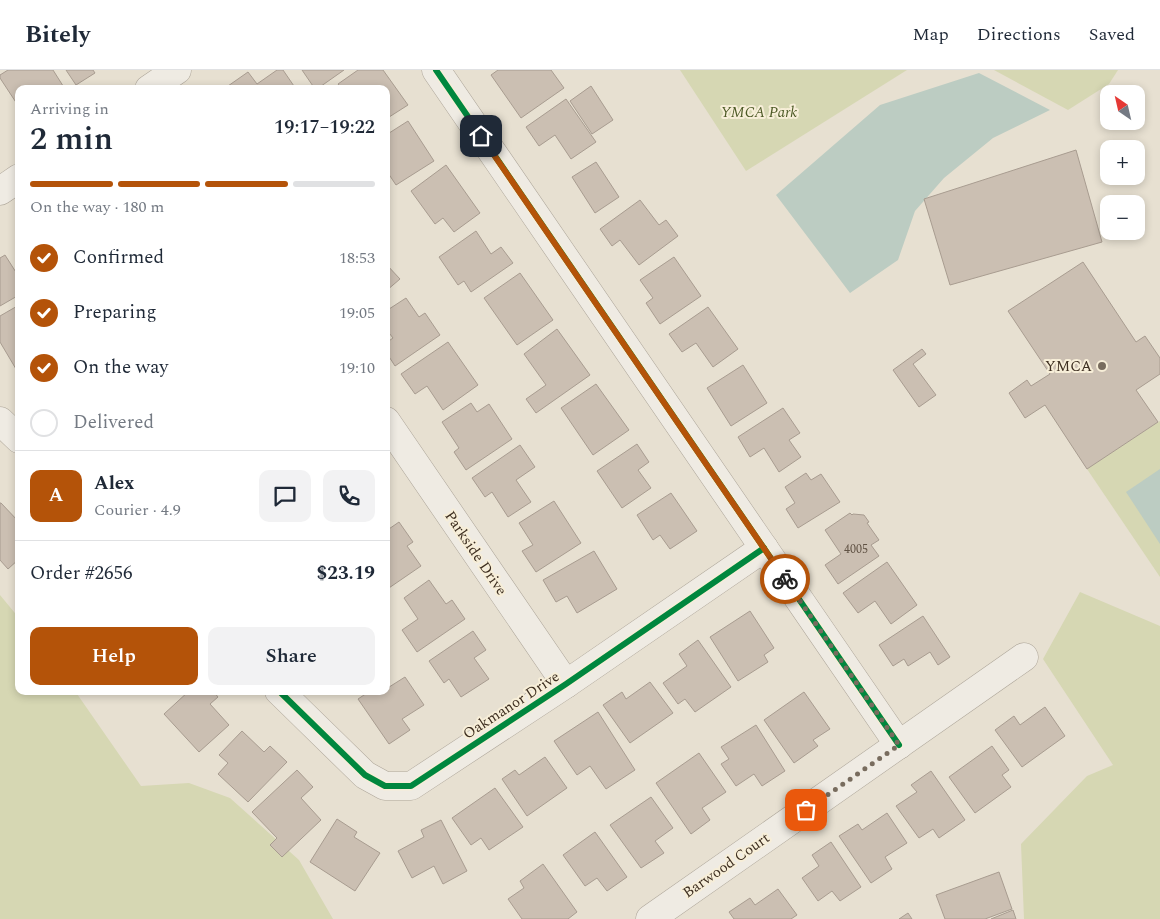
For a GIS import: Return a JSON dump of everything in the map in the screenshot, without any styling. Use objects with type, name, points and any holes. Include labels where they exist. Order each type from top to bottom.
[{"type":"street","points":[[156,85],[177,70]]},
{"type":"street","points":[[436,70],[899,745]]},
{"type":"street","points":[[0,191],[15,181]]},
{"type":"street","points":[[0,421],[15,435]]},
{"type":"street","name":"Parkside Drive","points":[[390,427],[566,684]]},
{"type":"street","name":"Oakmanor Drive","points":[[283,695],[365,775],[385,786],[411,786],[566,684],[764,548]]},
{"type":"street","name":"Barwood Court","points":[[650,919],[1024,657]]},
{"type":"green space","name":"YMCA Park","points":[[680,70],[907,70],[746,171]]},
{"type":"green space","points":[[994,70],[1118,70],[1109,84],[1100,85],[1100,90],[1068,110]]},
{"type":"green space","points":[[1160,421],[1160,577],[1087,469]]},
{"type":"green space","points":[[1080,592],[1160,626],[1160,919],[1024,919],[1021,844],[1087,776],[1113,765],[1043,659]]},
{"type":"green space","points":[[0,595],[15,613],[15,695],[78,695],[141,786],[189,783],[230,798],[299,860],[333,919],[0,919]]},
{"type":"shaded area","points":[[979,73],[1050,110],[993,138],[944,178],[915,211],[898,260],[850,293],[776,195],[880,105]]},
{"type":"shaded area","points":[[1160,469],[1160,544],[1126,492]]},
{"type":"building","points":[[8,70],[53,70],[62,85],[15,85],[15,101],[0,78],[0,75]]},
{"type":"building","points":[[66,70],[93,70],[95,73],[76,85]]},
{"type":"building","points":[[277,70],[283,70],[293,85],[229,85],[248,72],[257,84]]},
{"type":"building","points":[[302,70],[344,70],[323,85],[312,85]]},
{"type":"building","points":[[358,70],[383,70],[408,105],[390,116],[390,85],[338,84]]},
{"type":"building","points":[[498,70],[551,70],[564,88],[521,118],[491,75]]},
{"type":"building","points":[[591,86],[613,120],[592,134],[570,101]]},
{"type":"building","points":[[566,99],[596,142],[571,159],[555,135],[539,146],[526,127]]},
{"type":"building","points":[[408,121],[434,161],[396,185],[390,176],[390,132]]},
{"type":"building","points":[[1076,150],[1102,242],[950,285],[924,199]]},
{"type":"building","points":[[596,162],[619,197],[595,213],[572,177]]},
{"type":"building","points":[[446,165],[480,213],[454,232],[443,218],[435,224],[411,191]]},
{"type":"building","points":[[640,200],[659,225],[666,220],[678,236],[639,265],[620,240],[612,246],[600,229]]},
{"type":"building","points":[[476,231],[491,254],[501,247],[513,263],[471,292],[464,281],[458,285],[439,257]]},
{"type":"building","points":[[5,255],[15,271],[15,297],[0,306],[0,258]]},
{"type":"building","points":[[674,257],[701,296],[660,324],[646,303],[653,298],[640,280]]},
{"type":"building","name":"YMCA","points":[[1083,262],[1136,342],[1145,336],[1160,358],[1160,374],[1136,390],[1158,422],[1087,469],[1045,405],[1025,418],[1009,393],[1027,380],[1031,386],[1050,374],[1008,311]]},
{"type":"building","points":[[390,268],[400,279],[390,288]]},
{"type":"building","points":[[520,273],[553,320],[517,345],[484,298]]},
{"type":"building","points":[[406,298],[419,317],[425,313],[440,335],[395,366],[390,358],[390,340],[393,338],[390,334],[390,308]]},
{"type":"building","points":[[15,307],[15,367],[0,342],[0,316]]},
{"type":"building","points":[[708,307],[738,349],[713,367],[696,343],[682,352],[669,334]]},
{"type":"building","points":[[557,329],[590,375],[536,413],[526,399],[546,385],[524,354]]},
{"type":"building","points":[[448,342],[478,385],[443,410],[427,386],[415,394],[401,374]]},
{"type":"building","points":[[922,349],[926,354],[913,364],[936,395],[919,407],[893,370]]},
{"type":"building","points":[[743,365],[767,403],[731,426],[707,388]]},
{"type":"building","points":[[596,384],[629,430],[593,455],[561,408]]},
{"type":"building","points":[[471,403],[477,412],[489,404],[512,439],[466,470],[454,452],[459,448],[442,422]]},
{"type":"building","points":[[783,408],[800,433],[789,440],[801,457],[779,472],[764,448],[750,457],[738,437]]},
{"type":"building","points":[[637,444],[649,462],[638,470],[651,488],[622,508],[597,471]]},
{"type":"building","points":[[520,445],[535,467],[516,480],[531,502],[508,517],[492,492],[485,497],[472,478]]},
{"type":"building","points":[[806,473],[811,480],[821,474],[840,502],[798,528],[786,509],[795,503],[785,487]]},
{"type":"building","points":[[671,493],[697,531],[670,549],[660,535],[653,540],[637,515]]},
{"type":"building","points":[[554,501],[581,543],[536,572],[522,551],[533,545],[519,523]]},
{"type":"building","points":[[1,503],[15,518],[15,563],[8,569],[0,560]]},
{"type":"building","points":[[850,513],[852,515],[864,515],[869,522],[867,523],[879,540],[871,545],[879,556],[838,584],[825,565],[841,554],[825,530]]},
{"type":"building","points":[[399,522],[413,542],[407,546],[421,566],[390,587],[390,528]]},
{"type":"building","points":[[594,551],[617,589],[577,613],[567,596],[556,602],[543,580]]},
{"type":"building","points":[[887,562],[917,605],[891,624],[875,601],[858,613],[843,593]]},
{"type":"building","points":[[429,580],[446,604],[452,600],[465,619],[417,652],[402,630],[418,619],[404,598]]},
{"type":"building","points":[[750,611],[774,648],[764,655],[768,662],[738,681],[710,637]]},
{"type":"building","points":[[923,616],[950,657],[938,665],[930,652],[908,666],[904,659],[893,666],[879,645]]},
{"type":"building","points":[[473,631],[486,650],[474,658],[489,679],[461,697],[449,679],[444,683],[429,661]]},
{"type":"building","points":[[698,640],[731,687],[695,712],[685,699],[678,704],[663,683],[687,666],[679,654]]},
{"type":"building","points":[[405,677],[424,705],[402,719],[410,730],[389,744],[358,699],[364,695],[390,695],[390,686]]},
{"type":"building","points":[[650,682],[673,713],[630,743],[603,705],[622,692],[626,699]]},
{"type":"building","points":[[804,692],[830,729],[813,740],[818,746],[794,763],[764,720]]},
{"type":"building","points":[[185,695],[216,695],[218,697],[210,704],[229,725],[199,752],[164,714]]},
{"type":"building","points":[[1045,707],[1065,736],[1022,767],[995,730],[1014,716],[1020,725]]},
{"type":"building","points":[[598,712],[635,770],[606,789],[590,766],[577,775],[554,741]]},
{"type":"building","points":[[756,725],[785,771],[762,786],[754,774],[736,786],[721,764],[729,759],[721,747]]},
{"type":"building","points":[[242,731],[264,752],[270,746],[287,762],[248,802],[218,774],[228,763],[219,755]]},
{"type":"building","points":[[992,746],[1009,770],[1002,775],[1011,787],[975,813],[949,777]]},
{"type":"building","points":[[699,753],[726,792],[702,808],[710,820],[691,834],[656,783]]},
{"type":"building","points":[[545,757],[567,788],[527,816],[502,779],[515,770],[519,775]]},
{"type":"building","points":[[297,770],[313,787],[301,798],[321,820],[282,857],[270,845],[277,838],[252,812]]},
{"type":"building","points":[[931,771],[965,820],[939,838],[933,829],[919,838],[896,806],[917,792],[911,785]]},
{"type":"building","points":[[495,788],[523,827],[489,850],[481,838],[471,845],[452,818]]},
{"type":"building","points":[[651,797],[673,828],[655,841],[664,853],[641,868],[610,825]]},
{"type":"building","points":[[887,813],[907,843],[885,857],[892,869],[871,883],[839,836],[858,824],[862,830]]},
{"type":"building","points":[[337,819],[357,832],[354,837],[380,853],[355,891],[310,862]]},
{"type":"building","points":[[441,820],[467,871],[443,884],[434,866],[412,878],[398,851],[424,837],[421,830]]},
{"type":"building","points":[[595,832],[627,877],[607,891],[597,878],[585,886],[563,855]]},
{"type":"building","points":[[831,842],[861,887],[840,901],[832,891],[818,901],[802,878],[819,866],[812,855]]},
{"type":"building","points":[[543,864],[577,912],[568,919],[522,919],[508,899],[524,888],[520,881]]},
{"type":"building","points":[[999,872],[1012,909],[985,919],[945,919],[936,895]]},
{"type":"building","points":[[778,889],[797,915],[791,919],[734,919],[729,912],[750,898],[755,905]]},
{"type":"building","points":[[1013,910],[1016,919],[991,919]]},
{"type":"building","points":[[908,913],[912,919],[899,919]]},
{"type":"cycle path","points":[[436,70],[899,745]]},
{"type":"cycle path","points":[[283,695],[365,775],[385,786],[411,786],[566,684],[764,548]]},
{"type":"way so far","points":[[785,579],[899,745],[806,810]]},
{"type":"place","name":"YMCA","points":[[1102,366]]},
{"type":"route","points":[[481,136],[785,579]]}]
